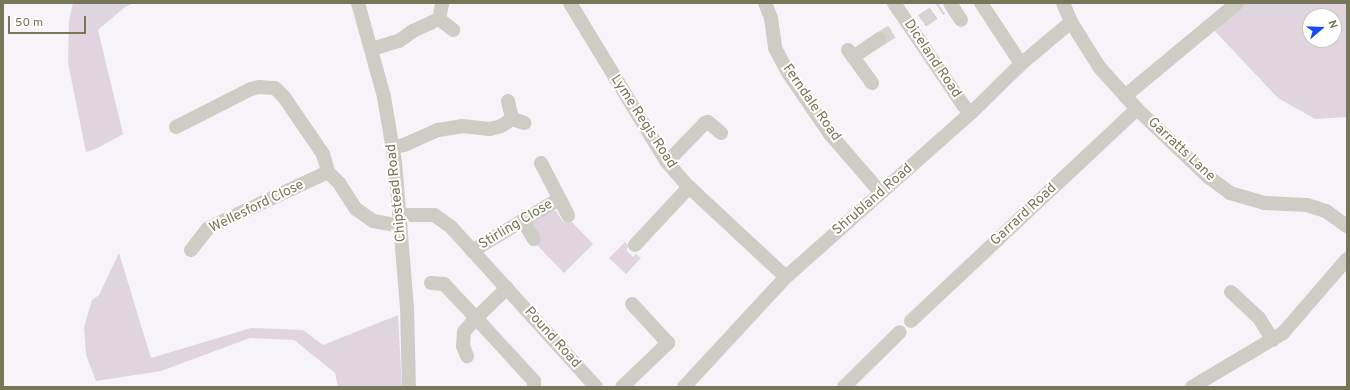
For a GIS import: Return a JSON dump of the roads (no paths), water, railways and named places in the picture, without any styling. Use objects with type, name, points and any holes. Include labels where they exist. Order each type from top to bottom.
[{"type":"street","name":"Chipstead Road","points":[[358,3],[372,49],[384,97],[392,148],[401,220],[407,307],[409,387]]},
{"type":"street","name":"Lyme Regis Road","points":[[570,3],[666,161],[689,187],[786,277]]},
{"type":"street","name":"Ferndale Road","points":[[765,3],[771,18],[775,48],[789,74],[830,134],[880,192]]},
{"type":"street","name":"Diceland Road","points":[[894,3],[963,105],[971,113]]},
{"type":"street","points":[[981,3],[1021,64]]},
{"type":"street","name":"Garratts Lane","points":[[1063,3],[1072,22],[1100,68],[1136,109],[1207,176],[1230,193],[1264,203],[1307,205],[1326,212],[1347,226]]},
{"type":"street","points":[[1125,96],[1237,3]]},
{"type":"street","points":[[439,19],[442,4]]},
{"type":"street","points":[[946,5],[961,20]]},
{"type":"street","points":[[372,49],[399,41],[413,31],[439,19]]},
{"type":"street","points":[[439,19],[452,30]]},
{"type":"street","name":"Shrubland Road","points":[[684,387],[786,277],[880,192],[971,113],[1021,64],[1072,22]]},
{"type":"street","points":[[872,83],[851,53],[880,39]]},
{"type":"street","points":[[176,127],[251,89],[259,87],[275,88],[284,97],[324,154],[328,172],[339,182],[356,209],[363,215],[379,223],[401,220]]},
{"type":"street","points":[[392,148],[404,146],[438,130],[462,126],[490,129],[518,121],[508,102]]},
{"type":"street","name":"Garrard Road","points":[[844,387],[900,332],[900,323],[903,320],[911,321],[1136,109]]},
{"type":"street","points":[[666,161],[674,155],[705,123],[708,122],[721,133]]},
{"type":"street","points":[[541,163],[568,215]]},
{"type":"street","name":"Wellesford Close","points":[[191,250],[208,228],[328,172]]},
{"type":"street","points":[[635,245],[689,187]]},
{"type":"street","name":"Stirling Close","points":[[472,251],[559,199]]},
{"type":"street","name":"Pound Road","points":[[401,220],[434,215],[451,227],[596,387]]},
{"type":"street","points":[[523,221],[534,239]]},
{"type":"street","points":[[1192,387],[1283,333],[1347,260]]},
{"type":"street","points":[[431,283],[444,284],[534,381],[534,387]]},
{"type":"street","points":[[467,356],[463,346],[464,332],[476,318],[507,288]]},
{"type":"street","points":[[1231,292],[1259,318],[1273,340]]},
{"type":"street","points":[[622,387],[668,343],[632,304]]},
{"type":"tunnel","points":[[922,21],[941,8]]},
{"type":"tunnel","points":[[880,39],[896,29]]}]
